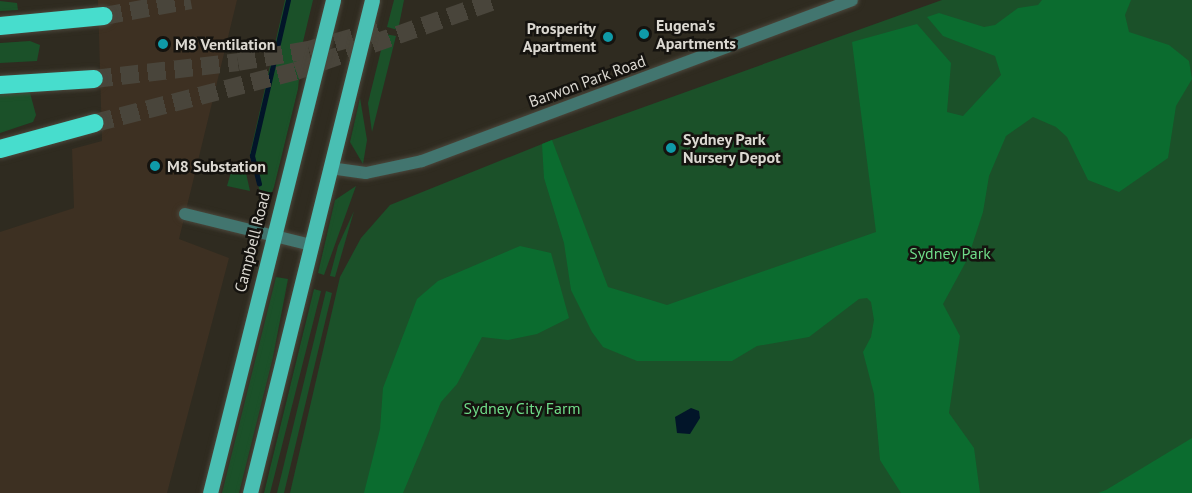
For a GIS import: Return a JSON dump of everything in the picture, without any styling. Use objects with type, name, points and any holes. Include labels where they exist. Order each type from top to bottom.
[{"type":"highway","points":[[0,26],[104,16]]},
{"type":"highway","points":[[0,85],[94,79]]},
{"type":"highway","points":[[0,149],[94,123]]},
{"type":"main road","name":"Campbell Road","points":[[210,493],[272,236],[333,0]]},
{"type":"main road","points":[[250,493],[372,0]]},
{"type":"street","name":"Barwon Park Road","points":[[330,168],[366,173],[422,161],[852,0]]},
{"type":"street","points":[[185,214],[311,245]]},
{"type":"shaded area","points":[[98,0],[237,0],[179,239],[229,258],[167,493],[0,493],[0,232],[74,208],[72,149],[102,141]]},
{"type":"green space","points":[[285,0],[313,0],[302,46],[298,89],[274,187],[269,200],[259,207],[260,192],[250,154]]},
{"type":"green space","points":[[394,0],[404,0],[398,30],[387,27]]},
{"type":"green space","name":"Sydney Park","points":[[942,0],[1192,0],[1192,493],[290,493],[340,277],[361,238],[390,205],[552,140]]},
{"type":"green space","points":[[1042,0],[1131,0],[1125,15],[1129,32],[1169,45],[1189,61],[1192,79],[1176,106],[1168,158],[1119,192],[1088,180],[1067,137],[1056,127],[1033,117],[1006,136],[989,176],[983,212],[968,258],[943,304],[960,336],[949,413],[974,448],[980,493],[901,493],[880,460],[874,394],[863,352],[871,337],[874,320],[871,302],[867,298],[859,299],[809,337],[757,346],[732,361],[637,361],[603,347],[592,332],[571,290],[564,243],[544,178],[542,144],[552,140],[608,287],[667,305],[876,232],[852,42],[917,24],[951,63],[947,112],[963,116],[1001,75],[995,56],[943,36],[927,17],[939,13],[984,27],[995,25],[1018,8],[1038,5]]},
{"type":"green space","points":[[0,1],[17,3],[18,10],[0,11]]},
{"type":"green space","points":[[385,34],[396,36],[372,132],[368,103]]},
{"type":"green space","points":[[30,41],[40,45],[37,61],[0,63],[0,43]]},
{"type":"green space","points":[[30,93],[36,115],[33,122],[0,133],[0,94]]},
{"type":"green space","points":[[360,98],[367,140],[363,164],[350,142]]},
{"type":"green space","points":[[234,162],[244,164],[250,191],[227,186]]},
{"type":"green space","points":[[356,186],[324,275],[318,273],[335,200]]},
{"type":"green space","points":[[354,211],[335,277],[330,276],[338,246]]},
{"type":"green space","points":[[520,246],[551,253],[569,318],[537,334],[508,340],[482,337],[457,384],[441,402],[403,493],[364,493],[380,429],[383,388],[417,299],[438,281]]},
{"type":"green space","points":[[276,277],[288,279],[273,357],[239,493],[222,493]]},
{"type":"green space","points":[[314,289],[321,291],[270,493],[264,493]]},
{"type":"green space","points":[[326,291],[332,293],[284,493],[277,493]]},
{"type":"green space","points":[[1192,438],[1192,493],[1098,493],[1106,490]]},
{"type":"water","points":[[691,408],[699,411],[700,418],[690,434],[677,433],[675,417]]},
{"type":"waterway","points":[[259,184],[252,156],[288,0]]},
{"type":"tunnel","points":[[104,16],[191,0]]},
{"type":"tunnel","points":[[95,123],[296,71],[497,0]]},
{"type":"tunnel","points":[[94,79],[238,62],[309,50],[379,30]]},
{"type":"place","name":"Eugena's Apartments","points":[[644,34]]},
{"type":"place","name":"Prosperity Apartment","points":[[608,37]]},
{"type":"place","name":"M8 Ventilation","points":[[163,44]]},
{"type":"place","name":"Sydney Park Nursery Depot","points":[[671,148]]},
{"type":"place","name":"M8 Substation","points":[[155,166]]},
{"type":"park label","name":"Sydney City Farm","points":[[522,408]]}]
